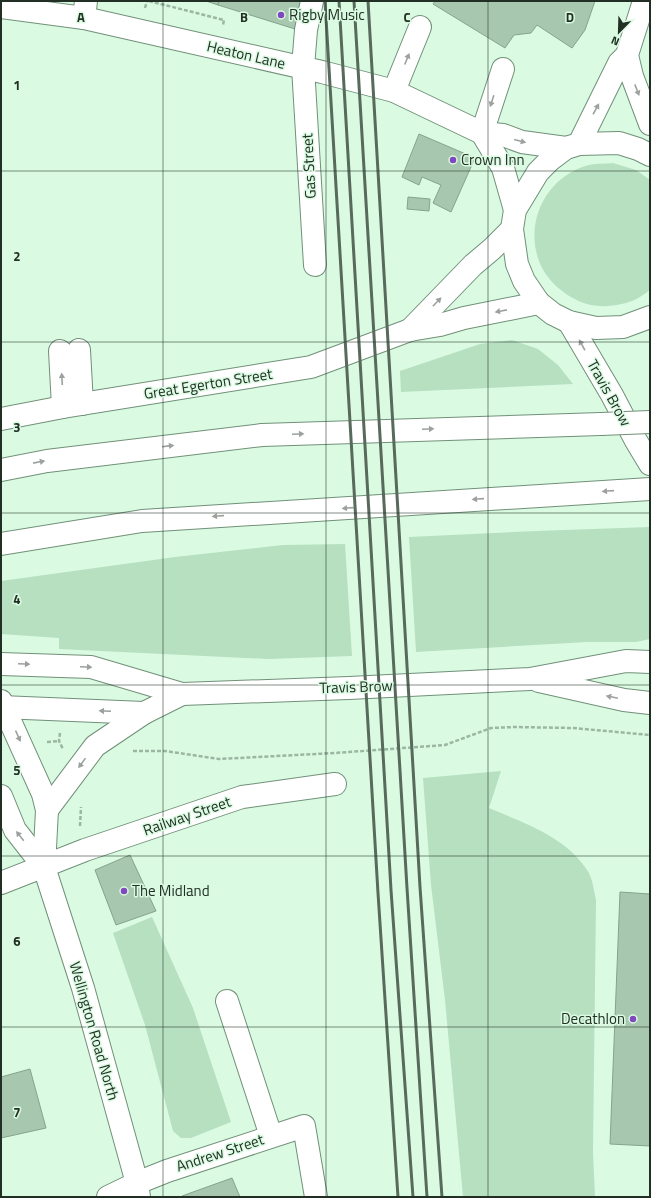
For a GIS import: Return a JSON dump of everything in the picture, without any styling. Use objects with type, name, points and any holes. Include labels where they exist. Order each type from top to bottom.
[{"type":"main road","name":"Gas Street","points":[[312,1],[306,30],[303,67],[314,265]]},
{"type":"main road","points":[[644,1],[628,55],[632,76],[650,124]]},
{"type":"main road","name":"Heaton Lane","points":[[1,8],[85,10],[394,91],[482,133],[503,136],[522,142],[573,146],[619,143],[638,149],[650,155]]},
{"type":"main road","points":[[394,91],[420,27]]},
{"type":"main road","points":[[573,146],[619,63],[628,55]]},
{"type":"main road","points":[[503,69],[482,133],[504,168],[513,219],[517,264],[524,281],[539,304],[553,314],[569,322],[596,328],[622,327],[650,317]]},
{"type":"main road","name":"Great Egerton Street","points":[[410,330],[473,265],[492,249],[513,219],[538,172],[550,160],[573,146]]},
{"type":"main road","name":"Great Egerton Street","points":[[1,419],[73,405],[311,366],[410,330],[539,304]]},
{"type":"main road","name":"Travis Brow","points":[[569,322],[650,464]]},
{"type":"main road","points":[[70,351],[73,405]]},
{"type":"main road","points":[[1,470],[47,461],[262,435],[650,422]]},
{"type":"main road","points":[[1,544],[142,521],[648,489]]},
{"type":"main road","name":"Travis Brow","points":[[1,664],[92,666],[182,694],[530,679],[626,661],[650,662]]},
{"type":"main road","name":"Travis Brow","points":[[530,679],[624,700],[650,703]]},
{"type":"main road","name":"Travis Brow","points":[[2,705],[144,713],[182,694]]},
{"type":"main road","name":"Wellington Road North","points":[[2,705],[43,794],[47,810],[44,867]]},
{"type":"main road","points":[[47,810],[95,746],[144,713]]},
{"type":"main road","name":"Railway Street","points":[[1,883],[85,850],[242,797],[335,784]]},
{"type":"main road","name":"Wellington Road North","points":[[1,796],[15,830],[44,867],[83,988],[138,1190]]},
{"type":"main road","points":[[227,1001],[271,1136]]},
{"type":"main road","name":"Andrew Street","points":[[108,1197],[138,1190],[167,1171],[304,1126],[316,1197]]},
{"type":"path","points":[[129,752],[165,751],[219,759],[335,753],[445,745],[491,728],[514,727],[573,728],[650,734]]},
{"type":"path","points":[[81,806],[80,832],[85,850]]},
{"type":"green space","points":[[613,163],[636,170],[650,180],[650,290],[627,303],[610,306],[598,306],[587,304],[571,297],[557,287],[545,273],[538,258],[535,243],[535,228],[538,214],[544,200],[552,188],[562,178],[575,170],[589,165]]},
{"type":"green space","points":[[512,340],[538,349],[558,365],[573,384],[401,392],[400,371],[480,344]]},
{"type":"green space","points":[[650,527],[650,639],[636,642],[587,642],[416,652],[409,537]]},
{"type":"green space","points":[[345,544],[352,656],[269,659],[59,649],[59,638],[1,634],[1,581],[175,557],[283,545]]},
{"type":"green space","points":[[501,771],[489,808],[530,826],[557,841],[580,860],[592,879],[596,900],[593,1152],[595,1197],[463,1197],[445,1000],[431,885],[423,778]]},
{"type":"green space","points":[[152,917],[193,1008],[231,1122],[191,1138],[181,1138],[173,1131],[145,1025],[113,933]]},
{"type":"building","points":[[206,1],[219,1],[218,5]]},
{"type":"building","points":[[219,1],[304,1],[295,29],[218,5]]},
{"type":"building","points":[[435,1],[595,1],[585,30],[572,48],[537,25],[531,33],[514,35],[505,48],[433,4]]},
{"type":"building","points":[[419,134],[475,158],[451,212],[433,203],[441,185],[422,177],[419,185],[402,177]]},
{"type":"building","points":[[408,197],[430,199],[429,211],[407,209]]},
{"type":"building","name":"The Midland","points":[[130,855],[156,911],[116,925],[95,870]]},
{"type":"building","name":"Decathlon","points":[[620,892],[650,894],[650,1146],[610,1144]]},
{"type":"building","points":[[30,1069],[46,1128],[1,1138],[1,1077]]},
{"type":"building","points":[[232,1178],[240,1197],[182,1197],[182,1196]]},
{"type":"railway","points":[[325,1],[378,893],[398,1197]]},
{"type":"railway","points":[[339,1],[391,890],[413,1197]]},
{"type":"railway","points":[[354,1],[427,1197]]},
{"type":"railway","points":[[368,1],[420,887],[442,1197]]},
{"type":"place","name":"Rigby Music","points":[[281,15]]},
{"type":"place","name":"Crown Inn","points":[[453,160]]},
{"type":"place","name":"The Midland","points":[[124,891]]},
{"type":"place","name":"Decathlon","points":[[633,1019]]}]
